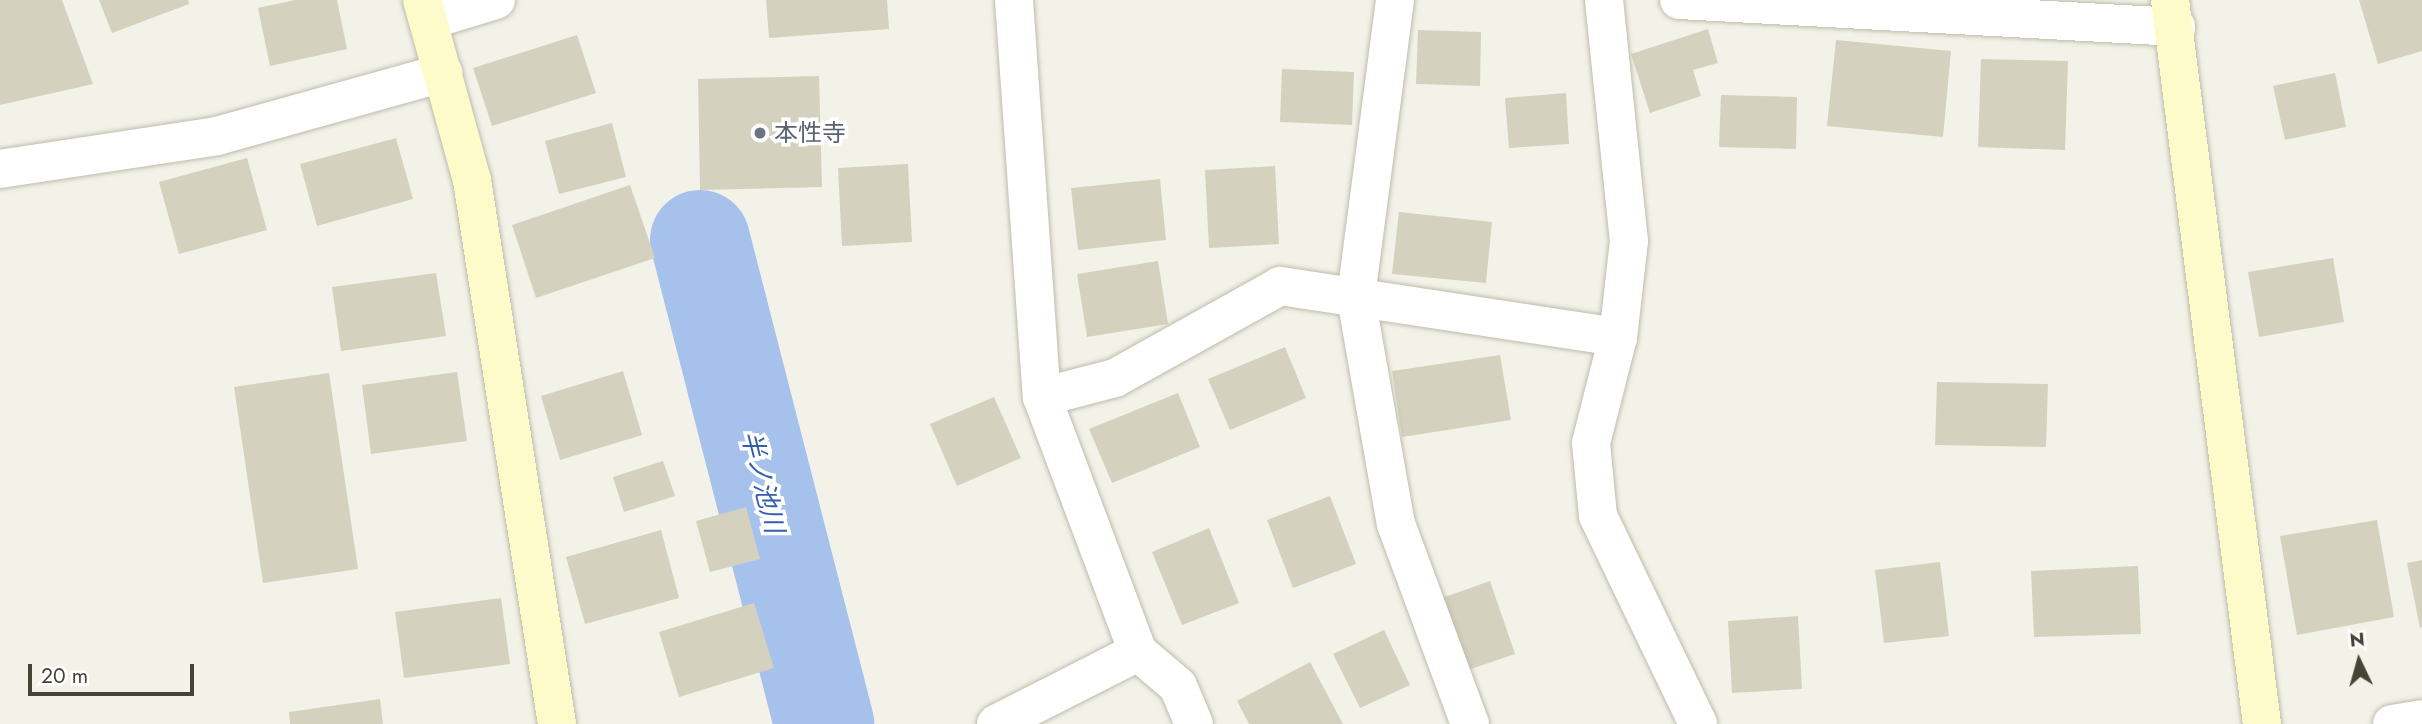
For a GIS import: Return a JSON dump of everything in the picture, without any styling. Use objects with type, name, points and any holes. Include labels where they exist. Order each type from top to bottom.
[{"type":"street","points":[[496,0],[426,10],[472,180],[557,724]]},
{"type":"street","points":[[1014,0],[1042,397],[1138,652],[1178,686],[1194,724]]},
{"type":"street","points":[[1395,0],[1356,298],[1396,524],[1470,724]]},
{"type":"street","points":[[1604,0],[1629,241],[1618,337],[1591,443],[1598,516],[1698,724]]},
{"type":"street","points":[[1679,0],[2173,14],[2262,724]]},
{"type":"street","points":[[0,169],[217,136],[443,73]]},
{"type":"street","points":[[1042,397],[1115,378],[1280,286],[1618,337]]},
{"type":"street","points":[[996,724],[1138,652]]},
{"type":"street","points":[[2392,724],[2422,719]]},
{"type":"building","points":[[0,0],[62,0],[93,84],[0,105]]},
{"type":"building","points":[[99,0],[188,0],[189,4],[112,33]]},
{"type":"building","points":[[295,0],[337,0],[347,49],[270,66],[258,8]]},
{"type":"building","points":[[766,0],[887,0],[889,29],[769,38]]},
{"type":"building","points":[[2359,0],[2422,0],[2422,51],[2378,64]]},
{"type":"building","points":[[1708,29],[1718,63],[1693,70],[1701,96],[1650,113],[1631,54]]},
{"type":"building","points":[[1418,30],[1481,32],[1480,86],[1416,84]]},
{"type":"building","points":[[577,35],[596,93],[492,126],[473,68]]},
{"type":"building","points":[[1836,40],[1951,51],[1943,137],[1827,126]]},
{"type":"building","points":[[1981,59],[2068,61],[2065,150],[1978,147]]},
{"type":"building","points":[[1282,69],[1354,72],[1352,125],[1280,122]]},
{"type":"building","points":[[2335,73],[2346,127],[2285,140],[2273,86]]},
{"type":"building","name":"本性寺","points":[[819,76],[822,187],[700,190],[698,79]]},
{"type":"building","points":[[1566,93],[1569,144],[1509,148],[1505,98]]},
{"type":"building","points":[[1721,95],[1797,97],[1796,149],[1719,147]]},
{"type":"building","points":[[612,123],[626,177],[559,194],[545,141]]},
{"type":"building","points":[[396,138],[413,199],[317,226],[300,164]]},
{"type":"building","points":[[247,158],[267,230],[179,254],[159,182]]},
{"type":"building","points":[[908,164],[912,242],[842,246],[838,168]]},
{"type":"building","points":[[1275,166],[1279,244],[1209,248],[1205,170]]},
{"type":"building","points":[[1160,179],[1166,240],[1078,250],[1071,188]]},
{"type":"building","points":[[630,185],[655,258],[536,298],[512,225]]},
{"type":"building","points":[[1399,212],[1492,222],[1486,283],[1392,274]]},
{"type":"building","points":[[2333,258],[2344,322],[2259,337],[2248,272]]},
{"type":"building","points":[[1158,261],[1168,324],[1087,337],[1077,274]]},
{"type":"building","points":[[436,273],[446,336],[341,351],[332,287]]},
{"type":"building","points":[[1285,347],[1306,398],[1230,430],[1208,379]]},
{"type":"building","points":[[1500,355],[1511,420],[1402,437],[1392,371]]},
{"type":"building","points":[[623,371],[642,435],[560,460],[541,396]]},
{"type":"building","points":[[457,372],[467,441],[371,454],[362,385]]},
{"type":"building","points":[[329,373],[358,569],[263,583],[234,387]]},
{"type":"building","points":[[1937,382],[2048,384],[2046,447],[1935,445]]},
{"type":"building","points":[[1178,393],[1200,447],[1112,483],[1089,429]]},
{"type":"building","points":[[994,397],[1021,458],[957,486],[930,424]]},
{"type":"building","points":[[663,461],[675,496],[624,512],[613,477]]},
{"type":"building","points":[[1330,496],[1356,564],[1293,588],[1267,520]]},
{"type":"building","points":[[746,507],[760,559],[710,572],[696,521]]},
{"type":"building","points":[[2377,520],[2394,617],[2297,635],[2280,536]]},
{"type":"building","points":[[1209,528],[1239,603],[1182,625],[1152,552]]},
{"type":"building","points":[[661,530],[679,598],[585,624],[566,557]]},
{"type":"building","points":[[2422,560],[2422,627],[2420,628],[2407,563]]},
{"type":"building","points":[[1940,562],[1949,636],[1884,643],[1875,570]]},
{"type":"building","points":[[2138,566],[2141,634],[2034,637],[2031,571]]},
{"type":"building","points":[[1490,581],[1515,654],[1465,671],[1439,599]]},
{"type":"building","points":[[501,598],[510,664],[404,678],[395,612]]},
{"type":"building","points":[[754,603],[774,668],[679,697],[659,632]]},
{"type":"building","points":[[1798,616],[1802,689],[1732,693],[1728,621]]},
{"type":"building","points":[[1384,630],[1410,685],[1360,708],[1333,654]]},
{"type":"building","points":[[1310,662],[1343,724],[1249,724],[1237,701]]},
{"type":"building","points":[[380,699],[383,724],[290,724],[289,712]]},
{"type":"waterway","name":"半ノ池川","points":[[700,240],[824,724]]},
{"type":"place","name":"本性寺","points":[[760,133]]}]
